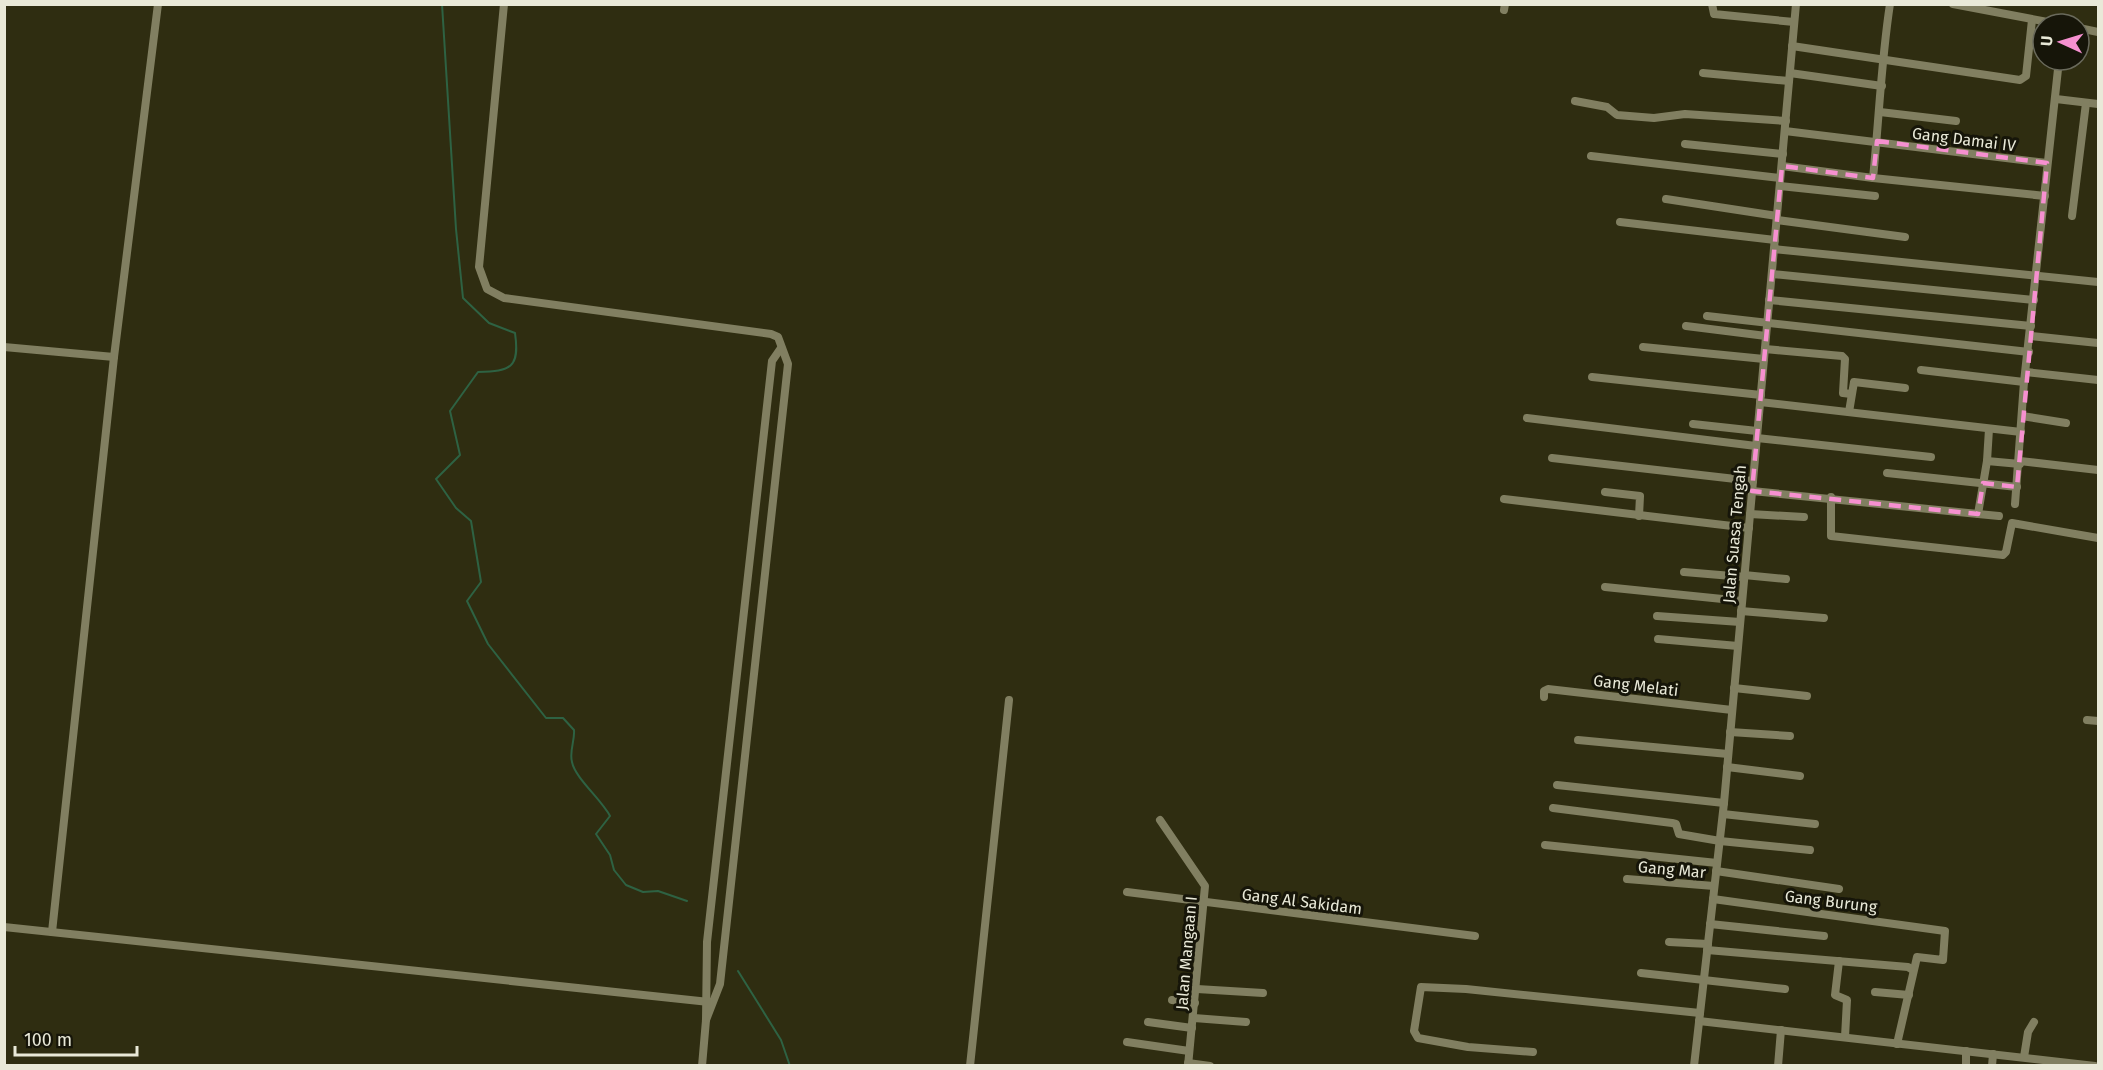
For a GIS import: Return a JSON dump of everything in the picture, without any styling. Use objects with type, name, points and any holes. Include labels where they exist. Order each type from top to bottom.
[{"type":"street","points":[[52,932],[114,357],[158,4]]},
{"type":"street","points":[[504,4],[479,267],[486,289],[504,298],[771,334],[778,338],[788,364],[720,984],[710,1002]]},
{"type":"street","points":[[1713,4],[1714,15],[1794,22]]},
{"type":"street","name":"Jalan Suasa Tengah","points":[[1694,1065],[1723,814],[1796,4]]},
{"type":"street","points":[[1873,178],[1882,86],[1881,61],[1890,4]]},
{"type":"street","points":[[1953,4],[2031,20]]},
{"type":"street","points":[[1792,46],[2020,80],[2026,76],[2031,29]]},
{"type":"street","points":[[2015,504],[2020,462],[2024,382],[2031,336],[2058,72]]},
{"type":"street","points":[[1703,73],[1790,77],[1882,86]]},
{"type":"street","points":[[2055,99],[2098,104]]},
{"type":"street","points":[[1575,101],[1607,107],[1617,116],[1654,118],[1686,114],[1786,121]]},
{"type":"street","points":[[2072,216],[2086,103]]},
{"type":"street","points":[[1880,112],[1956,121]]},
{"type":"street","name":"Gang Damai IV","points":[[1785,130],[2047,163]]},
{"type":"street","points":[[1685,144],[1783,154]]},
{"type":"street","points":[[1591,156],[1875,196]]},
{"type":"street","points":[[1782,166],[2045,196]]},
{"type":"street","points":[[1666,199],[1905,237]]},
{"type":"street","points":[[1620,222],[1774,244],[2098,282]]},
{"type":"street","points":[[1772,274],[2034,300]]},
{"type":"street","points":[[1769,300],[2031,326]]},
{"type":"street","points":[[1707,316],[2029,352]]},
{"type":"street","points":[[1686,326],[1766,336]]},
{"type":"street","points":[[2031,336],[2098,343]]},
{"type":"street","points":[[4,347],[114,357]]},
{"type":"street","points":[[1643,347],[1764,358]]},
{"type":"street","points":[[702,1065],[710,1002],[707,942],[772,361],[781,348]]},
{"type":"street","points":[[1765,349],[1842,357],[1845,359],[1843,393],[1851,394]]},
{"type":"street","points":[[1921,370],[2024,382]]},
{"type":"street","points":[[2026,372],[2098,380]]},
{"type":"street","points":[[1592,377],[1849,412],[2021,432]]},
{"type":"street","points":[[1849,412],[1854,382],[1905,388]]},
{"type":"street","points":[[2022,416],[2066,423]]},
{"type":"street","points":[[1527,418],[1757,438],[1931,457]]},
{"type":"street","points":[[1693,424],[1757,438]]},
{"type":"street","points":[[1978,514],[1987,461],[1989,429]]},
{"type":"street","points":[[1552,458],[1753,481]]},
{"type":"street","points":[[1987,461],[2098,470]]},
{"type":"street","points":[[1887,473],[2018,487]]},
{"type":"street","points":[[1752,491],[1831,497],[1999,516]]},
{"type":"street","points":[[1605,492],[1640,496],[1639,516]]},
{"type":"street","points":[[1831,497],[1831,536],[2003,555],[2006,552],[2012,523],[2098,538]]},
{"type":"street","points":[[1504,499],[1749,528]]},
{"type":"street","points":[[1750,514],[1804,517]]},
{"type":"street","points":[[1683,572],[1786,579]]},
{"type":"street","points":[[1605,587],[1742,601]]},
{"type":"street","points":[[1741,610],[1824,618]]},
{"type":"street","points":[[1657,616],[1740,622]]},
{"type":"street","points":[[1658,639],[1738,646]]},
{"type":"street","points":[[1734,688],[1807,696]]},
{"type":"street","name":"Gang Melati","points":[[1544,697],[1544,691],[1548,689],[1732,710]]},
{"type":"street","points":[[970,1065],[1009,700]]},
{"type":"street","points":[[2087,720],[2098,721]]},
{"type":"street","points":[[1730,732],[1790,736]]},
{"type":"street","points":[[1578,740],[1728,754]]},
{"type":"street","points":[[1727,767],[1800,776]]},
{"type":"street","points":[[1557,785],[1724,802]]},
{"type":"street","points":[[1553,808],[1672,823],[1676,824],[1679,834],[1720,841],[1810,849]]},
{"type":"street","points":[[1723,814],[1815,824]]},
{"type":"street","name":"Jalan Mangaan I","points":[[1160,820],[1204,884],[1197,989],[1188,1064]]},
{"type":"street","points":[[1545,845],[1717,867],[1839,889]]},
{"type":"street","name":"Gang Mar","points":[[1627,879],[1714,886]]},
{"type":"street","name":"Gang Al Sakidam","points":[[1127,892],[1475,936]]},
{"type":"street","name":"Gang Burung","points":[[1713,899],[1945,931],[1942,960],[1917,957],[1913,970]]},
{"type":"street","points":[[1710,924],[1824,936]]},
{"type":"street","points":[[4,927],[710,1002]]},
{"type":"street","points":[[1669,942],[1908,967],[1913,970],[1897,1044]]},
{"type":"street","points":[[1839,961],[1835,995],[1847,1000],[1845,1037]]},
{"type":"street","points":[[1641,973],[1785,989]]},
{"type":"street","points":[[1533,1052],[1468,1047],[1418,1038],[1414,1030],[1421,987],[1466,988],[1700,1017],[1781,1030],[1993,1053],[2028,1060],[2095,1065]]},
{"type":"street","points":[[1197,989],[1263,993]]},
{"type":"street","points":[[1875,992],[1909,995]]},
{"type":"street","points":[[1172,1000],[1195,1003]]},
{"type":"street","points":[[1194,1018],[1246,1022]]},
{"type":"street","points":[[1148,1022],[1192,1028]]},
{"type":"street","points":[[2028,1060],[2028,1032],[2034,1022]]},
{"type":"street","points":[[1778,1065],[1781,1030]]},
{"type":"street","points":[[1127,1042],[1190,1051]]},
{"type":"street","points":[[1966,1051],[1966,1065]]},
{"type":"street","points":[[1992,1065],[1993,1053]]},
{"type":"street","points":[[1188,1064],[1210,1065]]},
{"type":"highlighted area","points":[[1877,141],[2047,163],[2017,487],[1983,483],[1978,514],[1752,491],[1782,166],[1873,178]]},
{"type":"waterway","points":[[442,4],[456,229],[463,298],[489,323],[515,333],[516,345],[516,354],[511,365],[498,370],[478,372],[450,411],[460,455],[436,479],[456,508],[471,521],[481,582],[467,601],[488,644],[546,718],[563,718],[574,730],[571,754],[574,768],[610,816],[596,834],[610,855],[614,870],[626,885],[643,892],[658,891],[687,901]]},
{"type":"waterway","points":[[738,971],[781,1040],[790,1066]]}]
